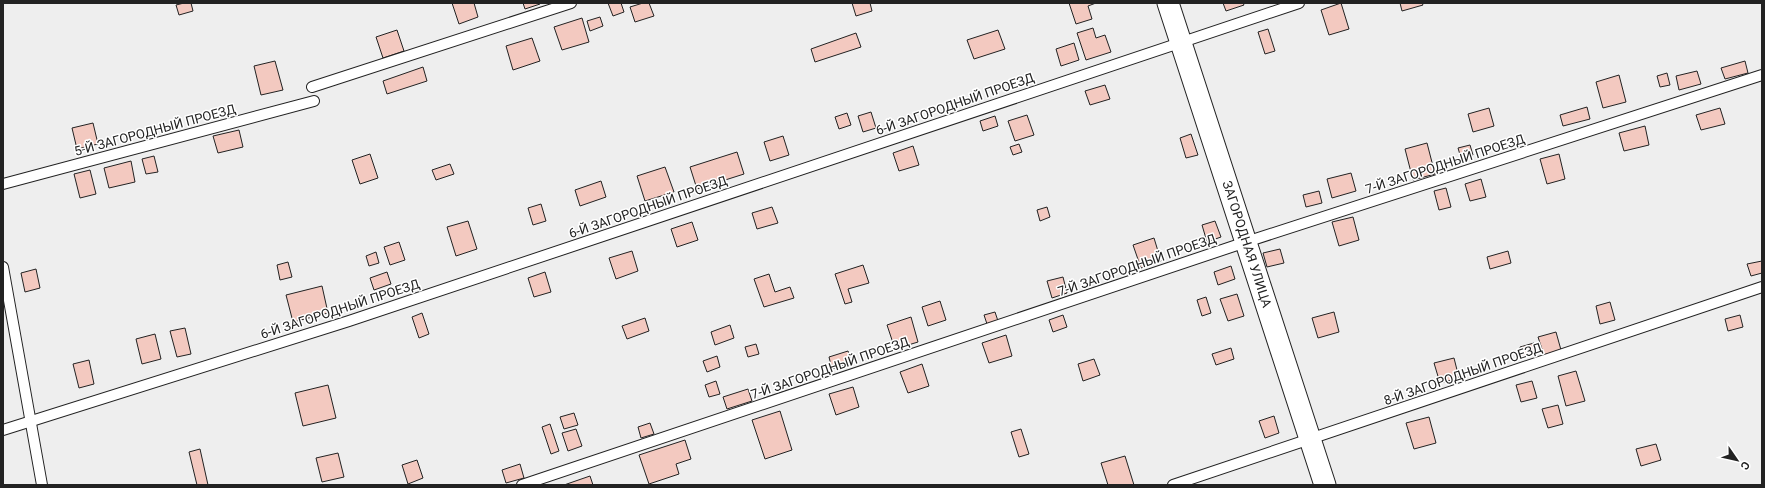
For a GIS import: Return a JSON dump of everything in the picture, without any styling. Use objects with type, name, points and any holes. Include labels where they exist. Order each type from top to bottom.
[{"type":"street","name":"ЗАГОРОДНАЯ УЛИЦА","points":[[1168,3],[1325,485]]},
{"type":"lane","points":[[312,87],[571,3]]},
{"type":"lane","name":"6-Й ЗАГОРОДНЫЙ ПРОЕЗД","points":[[3,430],[364,316],[1299,3]]},
{"type":"lane","name":"7-Й ЗАГОРОДНЫЙ ПРОЕЗД","points":[[522,485],[1246,242],[1762,75]]},
{"type":"lane","name":"5-Й ЗАГОРОДНЫЙ ПРОЕЗД","points":[[3,184],[314,101]]},
{"type":"lane","points":[[3,267],[42,485]]},
{"type":"lane","name":"8-Й ЗАГОРОДНЫЙ ПРОЕЗД","points":[[1173,485],[1762,287]]},
{"type":"shaded area","points":[[3,3],[1762,3],[1762,485],[3,485]]},
{"type":"building","points":[[191,3],[193,11],[179,15],[176,5]]},
{"type":"building","points":[[452,3],[474,3],[478,17],[459,24]]},
{"type":"building","points":[[523,3],[540,3],[540,4],[525,9]]},
{"type":"building","points":[[608,3],[621,3],[624,12],[613,16]]},
{"type":"building","points":[[643,3],[649,3],[654,16],[635,22],[630,7]]},
{"type":"building","points":[[852,3],[870,3],[872,11],[856,16]]},
{"type":"building","points":[[1069,3],[1096,3],[1088,6],[1092,19],[1076,24]]},
{"type":"building","points":[[1223,3],[1243,3],[1244,5],[1226,11]]},
{"type":"building","points":[[1341,3],[1349,29],[1329,35],[1321,10]]},
{"type":"building","points":[[1400,3],[1422,3],[1423,5],[1402,11]]},
{"type":"building","points":[[600,17],[603,26],[590,31],[587,21]]},
{"type":"building","points":[[582,18],[589,42],[562,50],[554,27]]},
{"type":"building","points":[[1093,28],[1096,38],[1105,35],[1111,52],[1086,60],[1077,33]]},
{"type":"building","points":[[1268,29],[1275,51],[1265,54],[1258,32]]},
{"type":"building","points":[[397,30],[404,51],[383,58],[376,37]]},
{"type":"building","points":[[998,30],[1005,49],[974,59],[967,40]]},
{"type":"building","points":[[856,33],[861,47],[815,62],[811,49]]},
{"type":"building","points":[[532,38],[540,61],[513,70],[506,46]]},
{"type":"building","points":[[1074,43],[1079,60],[1061,66],[1056,49]]},
{"type":"building","points":[[275,61],[283,90],[261,95],[254,66]]},
{"type":"building","points":[[1745,61],[1748,73],[1725,79],[1721,68]]},
{"type":"building","points":[[423,67],[427,81],[387,94],[383,81]]},
{"type":"building","points":[[1697,71],[1701,84],[1679,90],[1676,76]]},
{"type":"building","points":[[1667,73],[1670,85],[1660,87],[1657,76]]},
{"type":"building","points":[[1619,75],[1626,102],[1603,108],[1596,82]]},
{"type":"building","points":[[1105,85],[1110,99],[1090,105],[1085,91]]},
{"type":"building","points":[[1587,107],[1590,119],[1563,126],[1560,115]]},
{"type":"building","points":[[1489,108],[1494,126],[1473,132],[1468,114]]},
{"type":"building","points":[[1720,108],[1725,124],[1701,130],[1696,115]]},
{"type":"building","points":[[871,112],[876,128],[863,132],[858,116]]},
{"type":"building","points":[[847,113],[851,125],[839,129],[835,117]]},
{"type":"building","points":[[1027,115],[1034,135],[1015,141],[1008,121]]},
{"type":"building","points":[[995,116],[998,126],[983,131],[980,121]]},
{"type":"building","points":[[93,123],[98,144],[77,149],[72,128]]},
{"type":"building","points":[[1645,126],[1649,145],[1624,151],[1619,133]]},
{"type":"building","points":[[239,130],[243,147],[218,153],[213,136]]},
{"type":"building","points":[[1191,134],[1198,155],[1186,158],[1180,138]]},
{"type":"building","points":[[783,136],[789,155],[770,161],[764,142]]},
{"type":"building","points":[[1427,143],[1435,174],[1413,180],[1405,149]]},
{"type":"building","points":[[1019,144],[1022,152],[1013,155],[1010,147]]},
{"type":"building","points":[[1470,145],[1473,155],[1461,158],[1458,148]]},
{"type":"building","points":[[913,146],[919,165],[899,171],[893,153]]},
{"type":"building","points":[[737,152],[744,174],[697,189],[690,167]]},
{"type":"building","points":[[370,154],[378,178],[360,184],[352,160]]},
{"type":"building","points":[[1559,154],[1565,179],[1547,184],[1540,159]]},
{"type":"building","points":[[154,156],[158,172],[146,174],[142,159]]},
{"type":"building","points":[[131,161],[135,182],[109,188],[104,168]]},
{"type":"building","points":[[450,164],[454,174],[436,180],[432,170]]},
{"type":"building","points":[[665,167],[674,192],[645,201],[637,176]]},
{"type":"building","points":[[90,170],[96,194],[80,198],[74,174]]},
{"type":"building","points":[[1351,173],[1356,191],[1332,198],[1327,179]]},
{"type":"building","points":[[1481,179],[1486,197],[1470,201],[1465,184]]},
{"type":"building","points":[[601,181],[606,197],[580,206],[575,190]]},
{"type":"building","points":[[1446,188],[1451,207],[1439,210],[1434,191]]},
{"type":"building","points":[[1319,191],[1322,203],[1306,207],[1303,195]]},
{"type":"building","points":[[541,204],[546,221],[533,225],[528,208]]},
{"type":"building","points":[[772,207],[778,223],[757,229],[752,213]]},
{"type":"building","points":[[1047,207],[1050,217],[1040,221],[1037,210]]},
{"type":"building","points":[[1353,217],[1359,240],[1339,246],[1332,222]]},
{"type":"building","points":[[468,221],[477,249],[456,256],[447,227]]},
{"type":"building","points":[[1215,221],[1221,237],[1207,242],[1202,225]]},
{"type":"building","points":[[692,222],[698,240],[677,247],[671,229]]},
{"type":"building","points":[[1154,238],[1161,261],[1141,268],[1133,245]]},
{"type":"building","points":[[399,242],[405,260],[390,265],[384,247]]},
{"type":"building","points":[[1280,249],[1284,263],[1267,267],[1263,253]]},
{"type":"building","points":[[632,251],[638,271],[616,279],[609,258]]},
{"type":"building","points":[[1508,251],[1511,263],[1490,269],[1487,257]]},
{"type":"building","points":[[376,252],[379,263],[369,266],[366,256]]},
{"type":"building","points":[[1762,261],[1762,273],[1751,276],[1747,264]]},
{"type":"building","points":[[288,262],[292,277],[280,280],[277,265]]},
{"type":"building","points":[[863,265],[869,283],[848,289],[852,302],[845,304],[835,274]]},
{"type":"building","points":[[1231,266],[1235,279],[1218,285],[1214,272]]},
{"type":"building","points":[[36,269],[40,288],[25,292],[21,273]]},
{"type":"building","points":[[387,272],[391,284],[374,290],[370,278]]},
{"type":"building","points":[[545,272],[551,292],[534,297],[528,278]]},
{"type":"building","points":[[769,274],[775,292],[790,287],[794,298],[764,307],[754,279]]},
{"type":"building","points":[[1063,277],[1067,293],[1052,298],[1047,281]]},
{"type":"building","points":[[322,286],[328,313],[293,322],[286,295]]},
{"type":"building","points":[[1237,294],[1244,316],[1228,321],[1220,299]]},
{"type":"building","points":[[1206,297],[1211,313],[1202,316],[1197,300]]},
{"type":"building","points":[[940,301],[946,320],[928,326],[922,307]]},
{"type":"building","points":[[1610,302],[1615,320],[1600,324],[1596,306]]},
{"type":"building","points":[[995,312],[998,321],[987,324],[984,315]]},
{"type":"building","points":[[1334,312],[1339,332],[1318,338],[1312,318]]},
{"type":"building","points":[[422,313],[429,334],[419,338],[412,317]]},
{"type":"building","points":[[1063,315],[1067,327],[1053,332],[1049,320]]},
{"type":"building","points":[[1740,315],[1743,327],[1728,331],[1725,319]]},
{"type":"building","points":[[911,317],[918,342],[895,349],[887,325]]},
{"type":"building","points":[[645,318],[649,331],[627,339],[622,326]]},
{"type":"building","points":[[730,325],[734,338],[715,345],[711,332]]},
{"type":"building","points":[[185,328],[191,354],[177,357],[170,331]]},
{"type":"building","points":[[1556,332],[1561,350],[1544,355],[1538,337]]},
{"type":"building","points":[[155,334],[161,359],[142,364],[136,339]]},
{"type":"building","points":[[1006,335],[1012,356],[989,363],[982,343]]},
{"type":"building","points":[[1534,343],[1537,353],[1522,357],[1520,347]]},
{"type":"building","points":[[756,344],[759,354],[748,357],[745,347]]},
{"type":"building","points":[[1231,348],[1234,359],[1216,365],[1212,354]]},
{"type":"building","points":[[848,351],[852,362],[832,369],[829,357]]},
{"type":"building","points":[[717,356],[720,367],[707,372],[703,361]]},
{"type":"building","points":[[1454,358],[1459,378],[1440,383],[1434,363]]},
{"type":"building","points":[[1094,359],[1100,375],[1083,381],[1078,364]]},
{"type":"building","points":[[89,360],[94,384],[79,388],[73,364]]},
{"type":"building","points":[[922,364],[929,386],[908,393],[900,372]]},
{"type":"building","points":[[1576,371],[1585,401],[1566,406],[1558,376]]},
{"type":"building","points":[[716,381],[720,394],[709,397],[705,385]]},
{"type":"building","points":[[1532,381],[1537,398],[1521,402],[1516,385]]},
{"type":"building","points":[[328,385],[336,418],[303,426],[295,393]]},
{"type":"building","points":[[853,387],[859,407],[836,415],[829,394]]},
{"type":"building","points":[[748,389],[752,401],[727,409],[723,397]]},
{"type":"building","points":[[1558,405],[1563,424],[1548,428],[1542,409]]},
{"type":"building","points":[[780,411],[792,450],[765,459],[752,420]]},
{"type":"building","points":[[574,413],[578,425],[564,429],[560,417]]},
{"type":"building","points":[[1274,416],[1279,433],[1265,438],[1259,421]]},
{"type":"building","points":[[1429,417],[1436,443],[1414,449],[1406,423]]},
{"type":"building","points":[[650,423],[654,434],[641,438],[638,427]]},
{"type":"building","points":[[550,424],[559,451],[551,454],[542,427]]},
{"type":"building","points":[[576,429],[582,446],[568,451],[562,433]]},
{"type":"building","points":[[1021,429],[1029,454],[1019,457],[1011,432]]},
{"type":"building","points":[[685,440],[691,459],[676,464],[679,474],[649,484],[639,455]]},
{"type":"building","points":[[1656,444],[1661,460],[1641,466],[1636,449]]},
{"type":"building","points":[[200,449],[208,485],[197,485],[189,452]]},
{"type":"building","points":[[338,453],[344,477],[322,482],[316,458]]},
{"type":"building","points":[[1125,456],[1134,485],[1108,485],[1101,463]]},
{"type":"building","points":[[417,460],[423,478],[408,484],[402,465]]},
{"type":"building","points":[[520,464],[524,478],[506,483],[502,470]]},
{"type":"building","points":[[590,476],[593,485],[564,485]]}]
